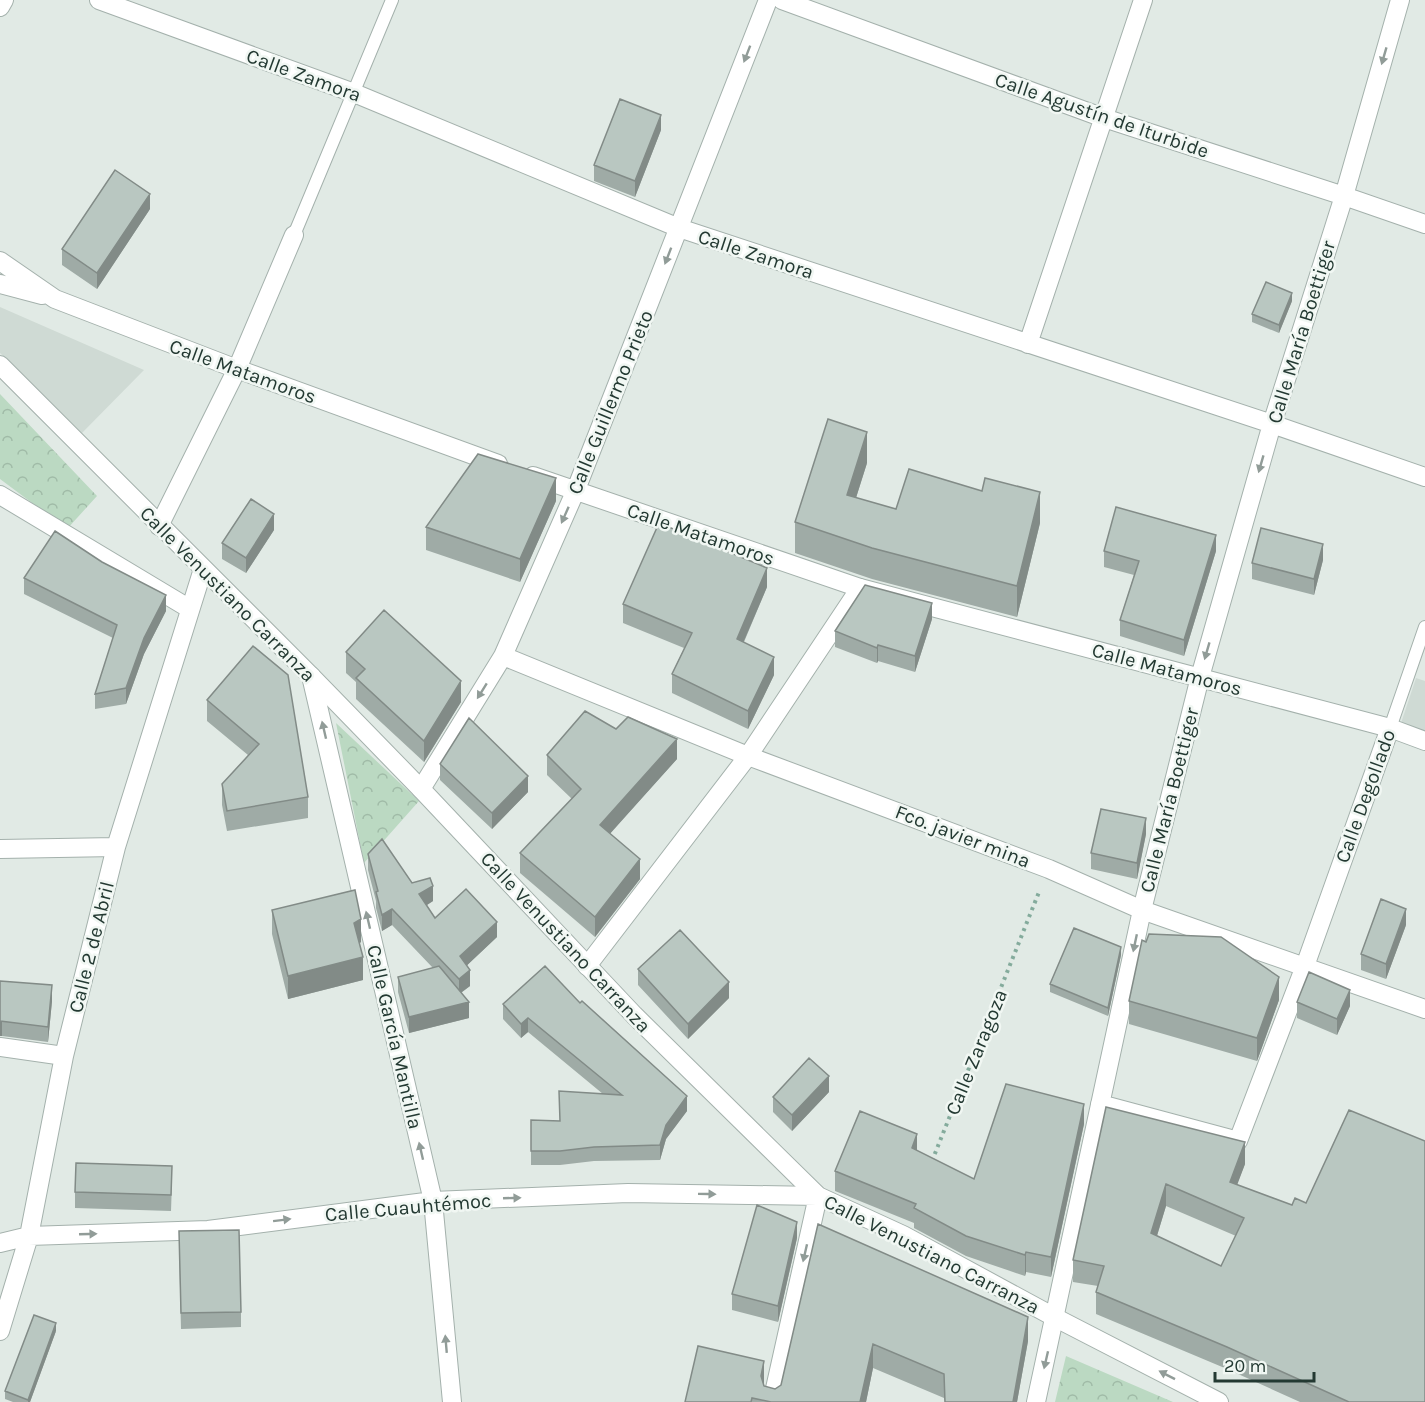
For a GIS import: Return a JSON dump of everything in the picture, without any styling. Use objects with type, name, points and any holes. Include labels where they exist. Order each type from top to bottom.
[{"type":"street","points":[[0,8],[4,0]]},
{"type":"street","name":"Calle Zamora","points":[[99,0],[354,93],[679,228],[1272,424],[1425,477]]},
{"type":"street","name":"Calle Guillermo Prieto","points":[[421,789],[503,656],[575,492],[768,0]]},
{"type":"street","name":"Calle Agustín de Iturbide","points":[[782,0],[1104,118],[1425,224]]},
{"type":"street","points":[[1028,344],[1143,0]]},
{"type":"street","name":"Calle María Boettiger","points":[[1036,1402],[1056,1318],[1142,910],[1200,677],[1272,424],[1344,196],[1400,0]]},
{"type":"street","points":[[159,526],[237,369],[294,235]]},
{"type":"street","name":"Calle Matamoros","points":[[0,261],[55,299],[237,369],[575,492],[860,588],[1390,728],[1425,741]]},
{"type":"street","points":[[0,284],[55,299]]},
{"type":"street","name":"Calle Venustiano Carranza","points":[[0,365],[311,676],[421,789],[633,1015],[818,1196],[903,1235],[1056,1318],[1219,1402]]},
{"type":"street","points":[[0,495],[190,609]]},
{"type":"street","name":"Calle 2 de Abril","points":[[0,1332],[29,1236],[64,1056],[116,847],[203,568]]},
{"type":"street","points":[[587,966],[748,756],[860,588]]},
{"type":"street","name":"Fco. javier mina","points":[[503,656],[748,756],[1049,869],[1142,910],[1425,1009]]},
{"type":"street","name":"Calle García Mantilla","points":[[311,676],[433,1201],[452,1402]]},
{"type":"street","name":"Calle Degollado","points":[[1100,1104],[1238,1141],[1305,966],[1390,728]]},
{"type":"street","points":[[0,849],[116,847]]},
{"type":"street","points":[[0,1047],[64,1056]]},
{"type":"street","name":"Calle Cuauhtémoc","points":[[0,1243],[29,1236],[208,1230],[433,1201],[628,1193],[818,1196]]},
{"type":"street","points":[[772,1402],[818,1196]]},
{"type":"lane","points":[[294,235],[392,0]]},
{"type":"lane","name":"Calle Degollado","points":[[1390,728],[1425,627]]},
{"type":"path","name":"Calle Zaragoza","points":[[930,1168],[1049,869]]},
{"type":"shaded area","points":[[0,307],[144,370],[82,433],[0,353]]},
{"type":"shaded area","points":[[1416,678],[1425,681],[1425,731],[1401,723]]},
{"type":"green space","points":[[0,394],[97,496],[67,529],[0,479]]},
{"type":"green space","points":[[336,723],[419,801],[364,863]]},
{"type":"green space","points":[[1066,1356],[1173,1402],[1055,1402]]},
{"type":"building","points":[[620,99],[661,115],[635,181],[594,165]]},
{"type":"building","points":[[115,170],[150,194],[97,273],[62,249]]},
{"type":"building","points":[[1266,282],[1292,293],[1279,325],[1252,314]]},
{"type":"building","points":[[828,419],[867,432],[847,495],[896,509],[909,469],[982,491],[985,478],[1040,492],[1017,586],[872,548],[795,522]]},
{"type":"building","points":[[478,454],[556,478],[520,559],[426,527]]},
{"type":"building","points":[[251,499],[274,514],[246,558],[222,543]]},
{"type":"building","points":[[1116,507],[1216,535],[1184,640],[1120,620],[1139,561],[1104,551]]},
{"type":"building","points":[[659,523],[767,568],[737,639],[774,657],[748,711],[672,674],[692,633],[623,604]]},
{"type":"building","points":[[1261,528],[1323,544],[1314,579],[1252,563]]},
{"type":"building","points":[[55,531],[102,562],[166,595],[144,638],[126,688],[95,694],[117,625],[24,578]]},
{"type":"building","points":[[865,585],[932,603],[915,656],[878,645],[877,648],[835,631]]},
{"type":"building","points":[[384,610],[461,681],[424,741],[356,678],[365,669],[346,652]]},
{"type":"building","points":[[253,646],[288,675],[308,797],[227,811],[222,784],[259,744],[207,700]]},
{"type":"building","points":[[585,711],[616,729],[628,717],[677,739],[600,825],[640,859],[595,917],[520,853],[581,789],[547,755]]},
{"type":"building","points":[[469,718],[528,776],[492,813],[440,764]]},
{"type":"building","points":[[1101,809],[1146,818],[1137,863],[1091,853]]},
{"type":"building","points":[[382,839],[412,883],[430,878],[433,886],[419,894],[435,918],[466,889],[497,922],[460,956],[470,970],[459,979],[392,909],[382,915],[368,854]]},
{"type":"building","points":[[355,890],[361,919],[354,923],[363,957],[288,976],[272,910]]},
{"type":"building","points":[[1381,899],[1406,909],[1386,964],[1361,954]]},
{"type":"building","points":[[1074,928],[1121,947],[1108,1008],[1050,984]]},
{"type":"building","points":[[680,930],[729,982],[688,1024],[638,969]]},
{"type":"building","points":[[1149,934],[1221,937],[1279,977],[1257,1038],[1129,1001],[1142,940],[1146,942]]},
{"type":"building","points":[[439,966],[469,1002],[409,1017],[398,977]]},
{"type":"building","points":[[545,966],[580,1003],[582,1001],[687,1096],[666,1125],[660,1145],[531,1151],[531,1120],[560,1121],[559,1091],[622,1095],[528,1018],[521,1024],[503,1004]]},
{"type":"building","points":[[1309,972],[1350,990],[1337,1019],[1297,1002]]},
{"type":"building","points":[[0,981],[52,985],[48,1027],[0,1021]]},
{"type":"building","points":[[809,1058],[829,1076],[792,1115],[773,1097]]},
{"type":"building","points":[[1006,1084],[1084,1104],[1051,1257],[1026,1252],[1025,1255],[966,1236],[914,1208],[916,1204],[835,1171],[860,1111],[917,1134],[912,1148],[974,1179]]},
{"type":"building","points":[[1106,1107],[1245,1142],[1230,1182],[1292,1205],[1295,1198],[1306,1203],[1349,1110],[1425,1141],[1425,1402],[1349,1402],[1096,1292],[1104,1266],[1073,1260]],"holes":[[[1166,1184],[1244,1218],[1221,1266],[1151,1233]]]},
{"type":"building","points":[[76,1163],[172,1166],[171,1195],[75,1192]]},
{"type":"building","points":[[757,1205],[797,1222],[778,1306],[732,1294]]},
{"type":"building","points":[[818,1224],[1028,1317],[1013,1402],[945,1402],[944,1374],[873,1344],[860,1402],[771,1402],[752,1398],[751,1402],[685,1402],[698,1346],[764,1361],[761,1376],[764,1386],[775,1389],[781,1385]]},
{"type":"building","points":[[239,1230],[241,1312],[181,1313],[179,1231]]},
{"type":"building","points":[[34,1315],[56,1323],[28,1400],[5,1391]]}]
